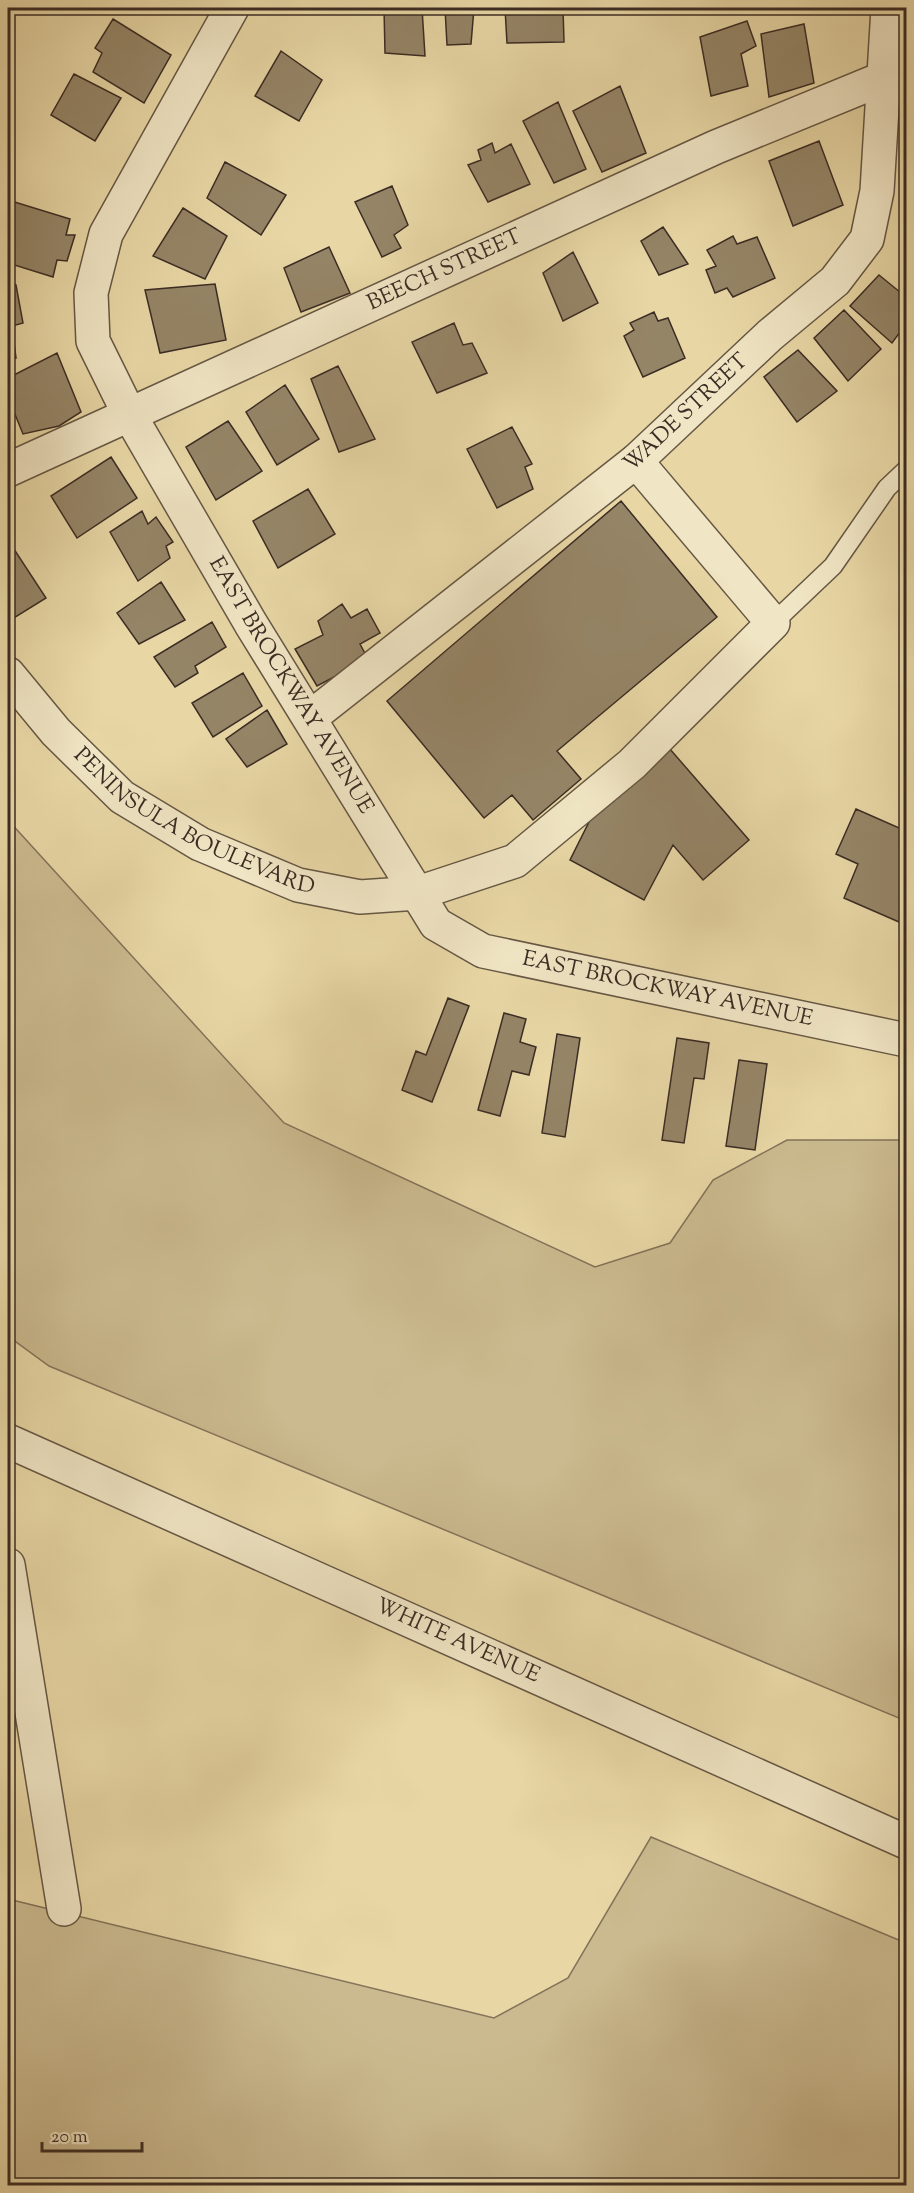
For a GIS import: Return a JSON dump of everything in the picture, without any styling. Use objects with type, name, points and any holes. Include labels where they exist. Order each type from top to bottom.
[{"type":"street","name":"EAST BROCKWAY AVENUE","points":[[232,8],[106,234],[91,293],[93,341],[129,414],[251,624],[311,717],[436,924],[483,951],[906,1040]]},
{"type":"street","name":"WADE STREET","points":[[311,717],[636,461],[770,335],[834,281],[867,239],[876,191],[888,8]]},
{"type":"street","name":"BEECH STREET","points":[[8,470],[716,147],[884,78]]},
{"type":"street","points":[[636,461],[773,623]]},
{"type":"street","name":"PENINSULA BOULEVARD","points":[[8,674],[56,732],[122,797],[200,844],[298,885],[360,897],[418,893],[515,861],[632,764],[773,623]]},
{"type":"street","name":"WHITE AVENUE","points":[[8,1441],[906,1842]]},
{"type":"street","points":[[8,1565],[64,1909]]},
{"type":"lane","points":[[773,623],[833,566],[887,488],[906,470]]},
{"type":"shaded area","points":[[8,820],[284,1123],[595,1267],[670,1243],[713,1180],[787,1140],[906,1140],[906,1721],[49,1366],[8,1336]]},
{"type":"shaded area","points":[[651,1837],[906,1943],[906,2185],[8,2186],[8,1899],[494,2018],[568,1978]]},
{"type":"building","points":[[384,8],[422,8],[425,56],[385,53]]},
{"type":"building","points":[[445,8],[474,8],[471,44],[447,45]]},
{"type":"building","points":[[505,8],[563,8],[564,42],[507,43]]},
{"type":"building","points":[[113,19],[171,55],[144,103],[93,72],[102,53],[95,48]]},
{"type":"building","points":[[747,21],[756,46],[741,54],[748,86],[711,96],[700,37]]},
{"type":"building","points":[[804,24],[814,83],[769,97],[761,34]]},
{"type":"building","points":[[281,51],[322,80],[299,121],[255,96]]},
{"type":"building","points":[[74,74],[121,98],[95,141],[51,115]]},
{"type":"building","points":[[620,86],[646,153],[602,172],[573,111]]},
{"type":"building","points":[[558,102],[586,169],[554,183],[523,121]]},
{"type":"building","points":[[819,141],[843,205],[793,226],[769,161]]},
{"type":"building","points":[[492,143],[495,153],[511,144],[530,184],[488,202],[468,165],[481,160],[478,150]]},
{"type":"building","points":[[225,162],[286,195],[261,235],[207,198]]},
{"type":"building","points":[[392,186],[408,225],[394,235],[401,248],[382,257],[355,202]]},
{"type":"building","points":[[8,200],[70,219],[66,235],[75,235],[67,261],[57,260],[53,277],[8,263]]},
{"type":"building","points":[[183,208],[227,236],[205,279],[153,256]]},
{"type":"building","points":[[663,227],[688,264],[659,275],[641,241]]},
{"type":"building","points":[[733,236],[737,244],[757,237],[775,278],[733,297],[727,288],[715,293],[706,270],[716,266],[707,250]]},
{"type":"building","points":[[329,247],[350,293],[301,312],[284,268]]},
{"type":"building","points":[[573,252],[598,303],[563,321],[543,273]]},
{"type":"building","points":[[879,275],[906,297],[906,324],[892,343],[850,306]]},
{"type":"building","points":[[8,280],[16,285],[23,323],[12,326],[16,358],[8,359]]},
{"type":"building","points":[[215,284],[226,340],[160,353],[145,290]]},
{"type":"building","points":[[844,310],[881,349],[848,381],[814,338]]},
{"type":"building","points":[[654,312],[658,321],[668,318],[685,358],[643,377],[624,336],[634,330],[630,323]]},
{"type":"building","points":[[454,323],[463,345],[472,343],[487,373],[437,393],[412,342]]},
{"type":"building","points":[[798,350],[837,391],[797,422],[764,377]]},
{"type":"building","points":[[57,353],[81,412],[59,426],[23,434],[8,397],[8,378]]},
{"type":"building","points":[[338,366],[375,439],[339,452],[311,379]]},
{"type":"building","points":[[285,385],[319,439],[277,465],[246,412]]},
{"type":"building","points":[[228,421],[262,471],[216,500],[186,447]]},
{"type":"building","points":[[512,427],[532,464],[525,467],[533,489],[497,508],[467,449]]},
{"type":"building","points":[[111,457],[137,498],[77,538],[51,496]]},
{"type":"building","points":[[308,489],[335,534],[278,568],[253,521]]},
{"type":"building","points":[[621,501],[717,617],[557,751],[581,779],[533,820],[512,795],[484,818],[387,701]]},
{"type":"building","points":[[142,511],[148,524],[156,517],[173,542],[166,546],[170,558],[138,581],[110,532]]},
{"type":"building","points":[[8,540],[46,598],[9,621],[8,619]]},
{"type":"building","points":[[161,582],[185,620],[139,644],[117,613]]},
{"type":"building","points":[[342,604],[351,618],[367,609],[380,633],[360,644],[368,659],[317,686],[295,649],[323,635],[318,621]]},
{"type":"building","points":[[212,622],[226,647],[195,666],[198,673],[175,687],[154,657]]},
{"type":"building","points":[[243,673],[262,706],[213,737],[192,703]]},
{"type":"building","points":[[267,710],[287,744],[247,767],[226,739]]},
{"type":"building","points":[[669,748],[749,840],[703,880],[673,845],[644,900],[570,860],[594,812]]},
{"type":"building","points":[[856,809],[906,831],[906,925],[844,898],[858,864],[836,854]]},
{"type":"building","points":[[448,998],[469,1006],[432,1102],[402,1090],[416,1051],[426,1055]]},
{"type":"building","points":[[504,1013],[526,1019],[520,1042],[536,1047],[529,1075],[512,1071],[500,1116],[478,1110]]},
{"type":"building","points":[[557,1034],[580,1038],[565,1137],[542,1133]]},
{"type":"building","points":[[677,1038],[709,1043],[704,1079],[694,1078],[684,1143],[662,1140]]},
{"type":"building","points":[[739,1060],[767,1064],[755,1150],[726,1146]]}]
